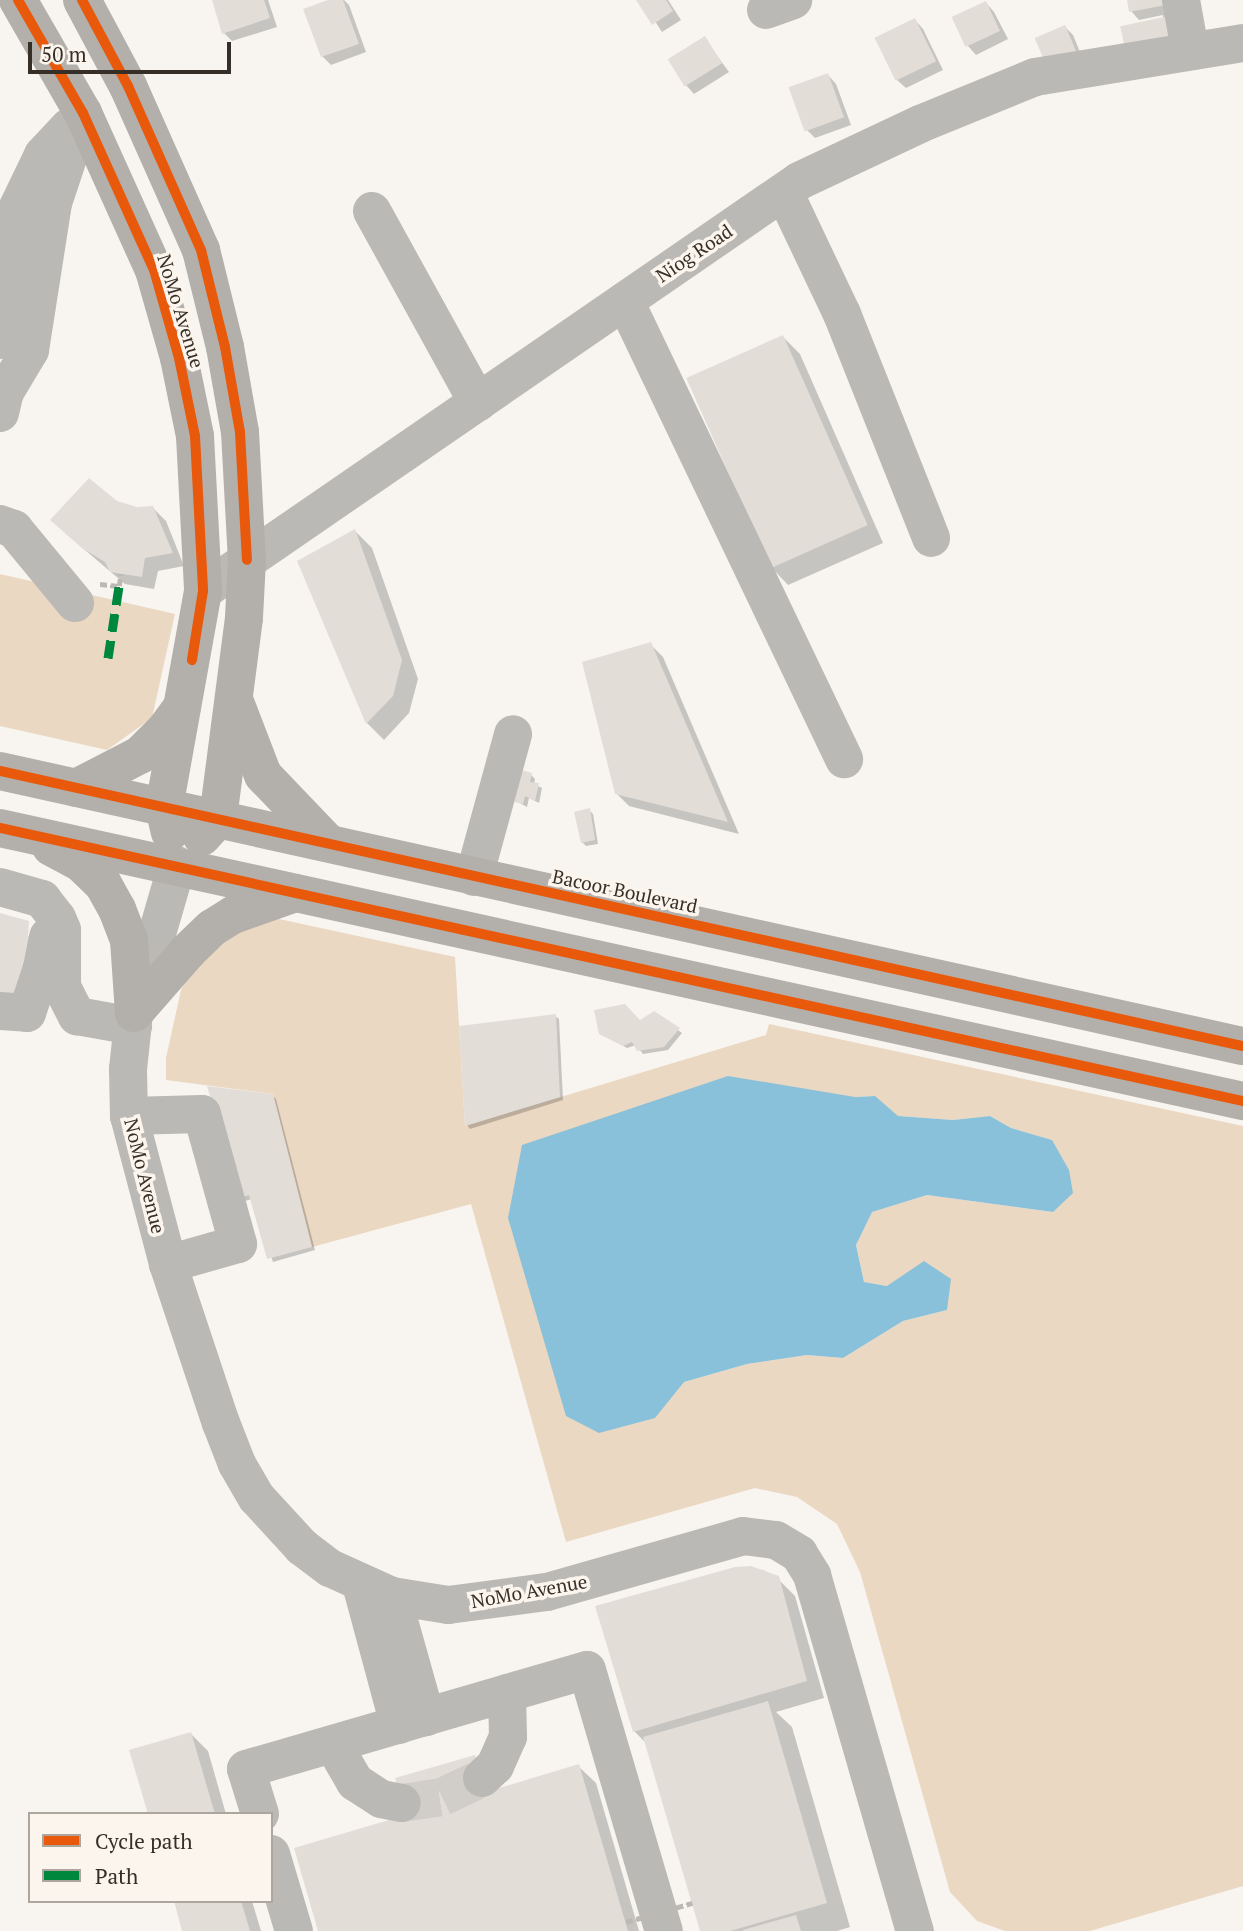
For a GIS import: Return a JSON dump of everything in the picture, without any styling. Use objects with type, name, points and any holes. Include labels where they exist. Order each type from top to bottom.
[{"type":"main road","name":"NoMo Avenue","points":[[18,0],[83,113],[154,270],[179,358],[195,436],[203,591],[164,807],[177,865]]},
{"type":"main road","name":"NoMo Avenue","points":[[82,0],[128,86],[201,250],[225,346],[240,432],[247,561],[244,618],[218,819],[177,865]]},
{"type":"main road","points":[[234,698],[263,775],[328,843]]},
{"type":"main road","points":[[76,788],[140,755],[166,729],[183,706]]},
{"type":"main road","name":"Bacoor Boulevard","points":[[0,771],[1243,1046]]},
{"type":"main road","points":[[14,831],[1243,1101]]},
{"type":"main road","points":[[14,831],[81,863],[103,884],[130,940],[134,1019]]},
{"type":"main road","points":[[134,1019],[188,951],[212,928],[233,915],[295,893]]},
{"type":"street","points":[[1181,0],[1190,50]]},
{"type":"street","name":"Niog Road","points":[[203,591],[799,181],[920,124],[1035,77],[1243,43]]},
{"type":"street","points":[[2,402],[0,341],[17,209],[43,155],[83,113]]},
{"type":"street","points":[[2,402],[30,350],[54,203],[83,113]]},
{"type":"street","points":[[784,192],[842,314],[931,538]]},
{"type":"street","points":[[372,211],[478,402]]},
{"type":"street","points":[[625,301],[844,759]]},
{"type":"street","points":[[0,524],[14,529],[75,603]]},
{"type":"street","points":[[474,877],[513,734]]},
{"type":"street","name":"NoMo Avenue","points":[[177,865],[134,1019],[128,1069],[129,1116],[168,1265],[221,1423],[237,1464],[257,1498],[303,1547],[330,1568],[376,1590],[448,1605],[495,1601],[569,1586],[743,1536],[776,1540],[799,1554],[812,1575],[915,1931]]},
{"type":"street","points":[[0,887],[36,896],[52,910],[62,930],[62,987],[77,1016],[134,1019]]},
{"type":"street","points":[[0,1011],[27,1013],[42,968],[52,910]]},
{"type":"street","points":[[129,1116],[202,1114],[238,1244],[168,1265]]},
{"type":"street","points":[[376,1590],[413,1721]]},
{"type":"street","points":[[259,1812],[247,1769],[587,1670],[664,1931]]},
{"type":"street","points":[[482,1778],[495,1766],[508,1737],[506,1693]]},
{"type":"street","points":[[333,1744],[355,1782],[381,1799],[402,1803]]},
{"type":"street","points":[[273,1861],[294,1931]]},
{"type":"path","points":[[119,586],[121,574]]},
{"type":"path","points":[[626,1922],[692,1903]]},
{"type":"shaded area","points":[[0,574],[175,614],[152,718],[107,750],[0,726]]},
{"type":"shaded area","points":[[256,914],[455,957],[465,1126],[766,1035],[769,1024],[1243,1126],[1243,1886],[1090,1931],[1005,1931],[977,1921],[950,1892],[860,1572],[837,1524],[797,1497],[755,1488],[566,1542],[471,1204],[312,1247],[273,1094],[166,1080],[166,1058],[181,990],[191,970]],"holes":[[[874,1096],[897,1116],[953,1120],[990,1116],[1011,1128],[1052,1140],[1053,1212],[927,1195],[871,1212],[856,1245],[864,1282],[887,1286],[947,1310],[903,1321],[843,1358],[807,1355],[747,1364],[684,1382],[855,1097]]]},
{"type":"water","points":[[728,1076],[855,1097],[875,1096],[898,1116],[953,1120],[990,1116],[1011,1128],[1052,1140],[1069,1170],[1073,1193],[1053,1212],[927,1195],[872,1212],[856,1245],[864,1282],[887,1286],[924,1261],[951,1279],[947,1310],[903,1321],[843,1358],[807,1355],[747,1364],[684,1382],[655,1418],[599,1433],[566,1416],[508,1218],[522,1145]]},
{"type":"building","points":[[212,0],[264,0],[270,18],[222,34]]},
{"type":"building","points":[[328,0],[343,0],[359,44],[321,57],[303,9]]},
{"type":"building","points":[[636,0],[666,0],[673,11],[652,25]]},
{"type":"building","points":[[1127,0],[1165,0],[1166,5],[1129,12]]},
{"type":"building","points":[[986,1],[1000,31],[966,47],[952,17]]},
{"type":"building","points":[[1173,15],[1179,43],[1126,55],[1120,26]]},
{"type":"building","points":[[915,18],[936,61],[896,81],[875,38]]},
{"type":"building","points":[[1065,25],[1080,60],[1049,73],[1035,38]]},
{"type":"building","points":[[705,36],[722,63],[685,86],[668,59]]},
{"type":"building","points":[[828,73],[844,117],[805,132],[789,87]]},
{"type":"building","points":[[783,335],[868,525],[771,568],[686,378]]},
{"type":"building","points":[[89,478],[117,501],[137,507],[153,506],[173,553],[145,558],[142,577],[110,572],[105,562],[82,548],[50,520]]},
{"type":"building","points":[[355,529],[402,660],[393,696],[366,724],[297,561]]},
{"type":"building","points":[[651,642],[728,822],[615,794],[582,662]]},
{"type":"building","points":[[522,770],[532,773],[530,782],[539,783],[535,801],[525,796],[523,804],[514,802]]},
{"type":"building","points":[[590,808],[595,840],[581,843],[574,812]]},
{"type":"building","points":[[0,913],[29,921],[28,936],[39,937],[28,989],[0,1002]]},
{"type":"building","points":[[625,1004],[640,1020],[654,1011],[680,1028],[664,1047],[637,1051],[632,1042],[623,1046],[599,1034],[594,1010]]},
{"type":"building","points":[[556,1014],[560,1097],[465,1126],[459,1026]]},
{"type":"building","points":[[207,1086],[273,1094],[312,1247],[267,1259],[249,1195],[240,1198]]},
{"type":"building","points":[[751,1566],[779,1576],[807,1681],[633,1732],[595,1606],[735,1567]]},
{"type":"building","points":[[768,1701],[827,1903],[730,1931],[700,1931],[643,1737]]},
{"type":"building","points":[[191,1732],[214,1812],[147,1812],[129,1750]]},
{"type":"building","points":[[475,1755],[486,1792],[579,1764],[628,1931],[318,1931],[294,1848],[406,1815],[395,1778]]},
{"type":"building","points":[[175,1903],[242,1903],[250,1931],[182,1931]]},
{"type":"building","points":[[796,1915],[801,1931],[743,1931],[743,1930]]},
{"type":"tunnel","points":[[402,1803],[442,1797],[482,1778]]},
{"type":"marked path","points":[[108,658],[119,586]]},
{"type":"cycle path","points":[[18,0],[83,113],[154,270],[179,358],[195,436],[203,591],[192,660]]},
{"type":"cycle path","points":[[82,0],[128,86],[201,250],[225,347],[240,432],[247,560]]},
{"type":"cycle path","points":[[0,771],[1243,1046]]},
{"type":"cycle path","points":[[0,828],[1243,1101]]}]
